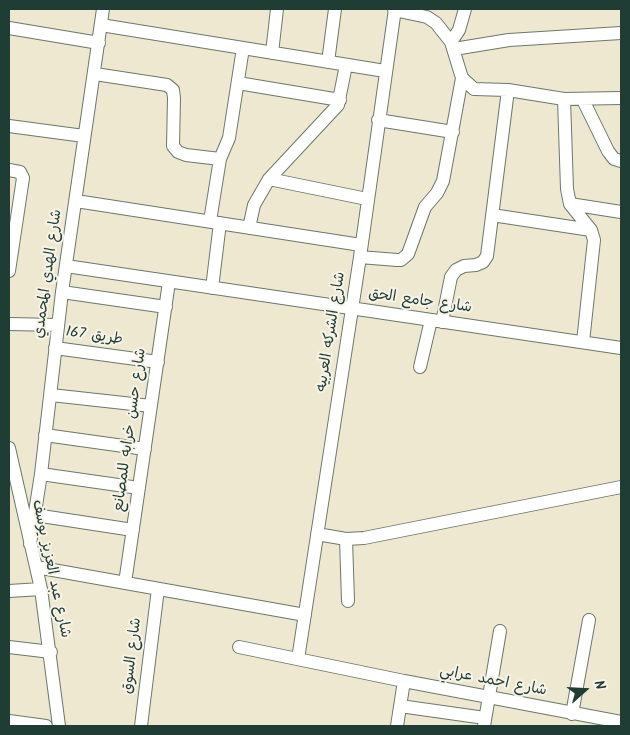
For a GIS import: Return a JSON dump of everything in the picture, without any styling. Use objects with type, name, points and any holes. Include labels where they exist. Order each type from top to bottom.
[{"type":"street","name":"شارع الهدي المحمدي","points":[[30,544],[41,474],[62,292],[103,9]]},
{"type":"street","points":[[272,52],[278,9]]},
{"type":"street","points":[[328,62],[335,9]]},
{"type":"street","points":[[76,201],[249,228],[397,260],[405,258],[425,207],[444,181],[462,78],[452,45],[444,32],[427,17],[395,9]]},
{"type":"street","name":"شارع الشركه العربيه","points":[[298,659],[352,308],[395,9]]},
{"type":"street","points":[[452,45],[465,9]]},
{"type":"street","points":[[101,25],[385,71]]},
{"type":"street","points":[[9,28],[99,43]]},
{"type":"street","points":[[452,45],[621,33]]},
{"type":"street","points":[[212,288],[220,159],[230,138],[243,48]]},
{"type":"street","points":[[249,228],[254,205],[269,179],[334,112],[340,100],[346,65]]},
{"type":"street","points":[[95,74],[167,85],[173,90],[174,98],[173,146],[178,152],[186,155],[220,159]]},
{"type":"street","points":[[462,78],[474,89],[508,90],[564,99],[621,98]]},
{"type":"street","points":[[238,82],[340,100]]},
{"type":"street","points":[[420,367],[451,277],[456,270],[464,266],[483,262],[487,256],[508,90]]},
{"type":"street","points":[[564,99],[567,189],[570,204],[591,230],[594,250],[583,342]]},
{"type":"street","points":[[583,100],[608,151],[614,159],[621,162]]},
{"type":"street","points":[[378,120],[452,132]]},
{"type":"street","points":[[9,126],[84,136]]},
{"type":"street","points":[[9,170],[20,172],[22,178],[9,271]]},
{"type":"street","points":[[269,179],[367,199]]},
{"type":"street","points":[[570,204],[621,212]]},
{"type":"street","points":[[492,215],[591,230]]},
{"type":"street","name":"شارع جامع الحق","points":[[66,266],[621,348]]},
{"type":"street","name":"شارع حسن خرابه للمصانع","points":[[125,583],[170,282]]},
{"type":"street","points":[[62,292],[166,307]]},
{"type":"street","points":[[9,324],[58,325]]},
{"type":"street","name":"طريق 167","points":[[55,348],[158,362]]},
{"type":"street","points":[[51,395],[151,406]]},
{"type":"street","points":[[45,435],[145,449]]},
{"type":"street","name":"شارع عبد العزيز يوسف","points":[[9,448],[14,502],[30,544],[41,589],[51,652],[59,726]]},
{"type":"street","points":[[41,474],[139,488]]},
{"type":"street","points":[[317,534],[346,539],[373,536],[621,487]]},
{"type":"street","points":[[35,515],[133,530]]},
{"type":"street","points":[[346,539],[348,601]]},
{"type":"street","points":[[36,568],[305,615]]},
{"type":"street","points":[[9,591],[41,589]]},
{"type":"street","name":"شارع السوق","points":[[141,726],[158,589]]},
{"type":"street","points":[[572,714],[589,620]]},
{"type":"street","points":[[400,706],[485,722],[500,631]]},
{"type":"street","points":[[9,647],[51,652]]},
{"type":"street","name":"شارع احمد عرابي","points":[[239,647],[489,698],[621,722]]},
{"type":"street","points":[[397,726],[404,681]]},
{"type":"street","points":[[9,721],[46,726]]}]
